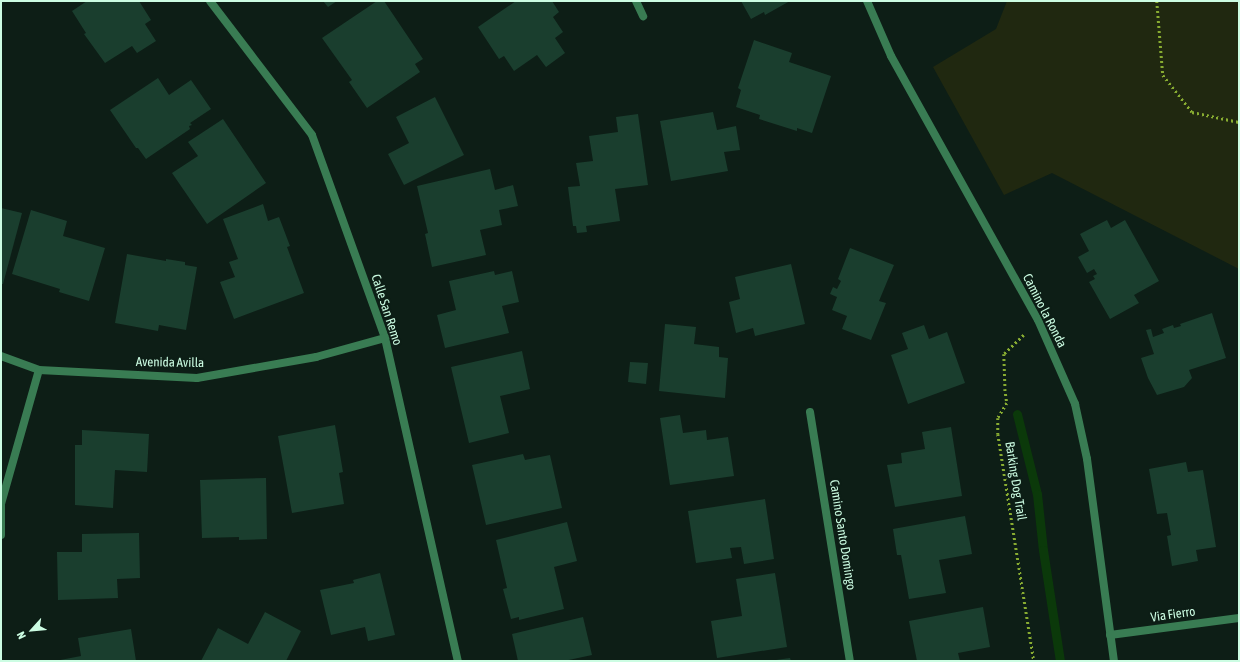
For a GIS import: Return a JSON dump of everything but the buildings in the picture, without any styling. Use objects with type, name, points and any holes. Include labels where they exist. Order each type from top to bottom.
[{"type":"street","name":"Calle San Remo","points":[[210,1],[312,136],[384,338],[458,661]]},
{"type":"street","points":[[636,1],[643,16]]},
{"type":"street","name":"Camino la Ronda","points":[[867,1],[891,56],[1038,320],[1074,404],[1087,459],[1114,661]]},
{"type":"street","name":"Avenida Avilla","points":[[1,356],[39,370],[197,378],[316,357],[384,338]]},
{"type":"street","points":[[1,535],[1,504],[39,370]]},
{"type":"street","name":"Camino Santo Domingo","points":[[810,412],[850,661]]},
{"type":"street","name":"Via Fierro","points":[[1110,635],[1239,618]]},
{"type":"path","points":[[1157,1],[1163,75],[1192,112],[1239,122]]},
{"type":"path","name":"Barking Dog Trail","points":[[1034,661],[998,434],[998,418],[1007,403],[1004,354],[1038,320]]},
{"type":"green space","points":[[1007,1],[1239,1],[1239,269],[1052,173],[1004,195],[933,67],[996,29]]},
{"type":"waterway","points":[[1017,414],[1037,494],[1043,550],[1060,661]]}]
